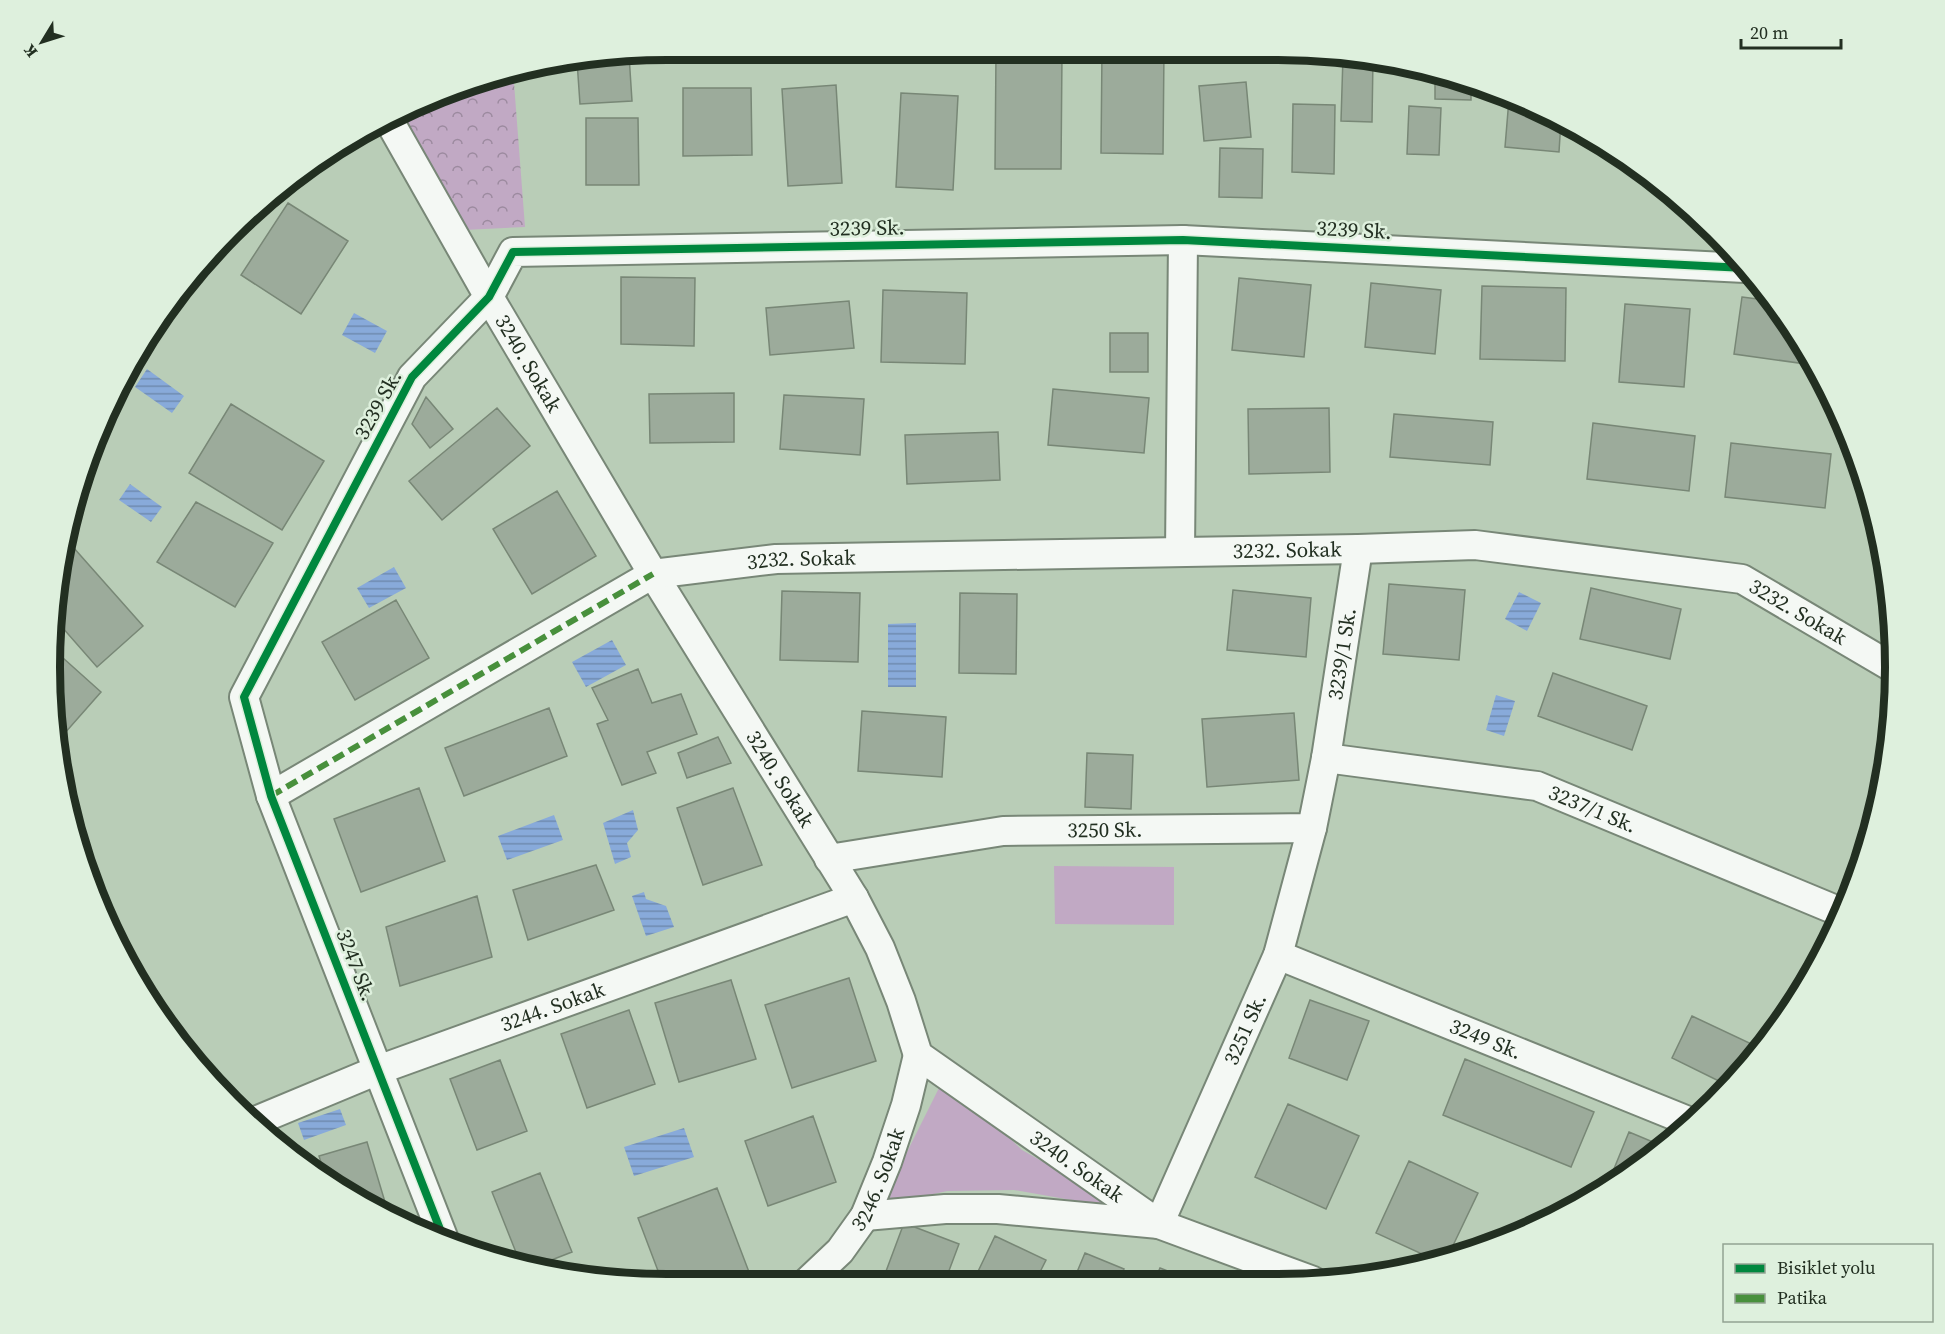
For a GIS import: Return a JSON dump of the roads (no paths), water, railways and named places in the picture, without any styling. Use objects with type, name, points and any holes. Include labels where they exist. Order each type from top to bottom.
[{"type":"street","name":"3240. Sokak","points":[[392,126],[489,297],[653,574],[854,898],[880,948],[901,1001],[918,1055],[1160,1224],[1293,1274]]},
{"type":"street","name":"3239 Sk.","points":[[244,697],[412,377],[489,297],[513,252],[1183,240],[1734,267]]},
{"type":"street","points":[[1180,552],[1183,240]]},
{"type":"street","name":"3232. Sokak","points":[[653,574],[776,559],[1475,545],[1742,579],[1885,663]]},
{"type":"street","name":"3239/1 Sk.","points":[[1326,758],[1358,549]]},
{"type":"street","points":[[271,796],[653,574]]},
{"type":"street","name":"3247 Sk.","points":[[244,697],[271,796],[440,1230]]},
{"type":"street","points":[[1312,828],[1326,758]]},
{"type":"street","name":"3237/1 Sk.","points":[[1326,758],[1538,786],[1834,909]]},
{"type":"street","name":"3250 Sk.","points":[[829,859],[1003,831],[1312,828]]},
{"type":"street","name":"3251 Sk.","points":[[1160,1224],[1278,955],[1312,828]]},
{"type":"street","name":"3244. Sokak","points":[[262,1118],[378,1070],[854,898]]},
{"type":"street","name":"3249 Sk.","points":[[1278,955],[1683,1119]]},
{"type":"street","name":"3246. Sokak","points":[[819,1274],[840,1251],[865,1216],[903,1114],[918,1055]]},
{"type":"street","points":[[865,1216],[945,1209],[998,1209],[1160,1224]]},
{"type":"water","points":[[354,313],[387,331],[375,353],[342,335]]},
{"type":"water","points":[[147,369],[184,396],[172,413],[135,387]]},
{"type":"water","points":[[130,484],[162,507],[151,522],[119,500]]},
{"type":"water","points":[[394,567],[406,588],[369,608],[357,588]]},
{"type":"water","points":[[1519,592],[1541,603],[1527,631],[1505,619]]},
{"type":"water","points":[[916,623],[916,687],[888,687],[888,624]]},
{"type":"water","points":[[612,640],[626,665],[586,687],[572,662]]},
{"type":"water","points":[[1496,695],[1515,701],[1504,736],[1486,730]]},
{"type":"water","points":[[633,810],[638,830],[627,843],[631,857],[615,864],[603,823]]},
{"type":"water","points":[[554,815],[563,840],[507,860],[498,836]]},
{"type":"water","points":[[644,892],[646,899],[666,906],[674,927],[646,936],[632,896]]},
{"type":"water","points":[[340,1109],[346,1125],[304,1140],[298,1123]]},
{"type":"water","points":[[684,1128],[694,1157],[634,1176],[624,1147]]}]
